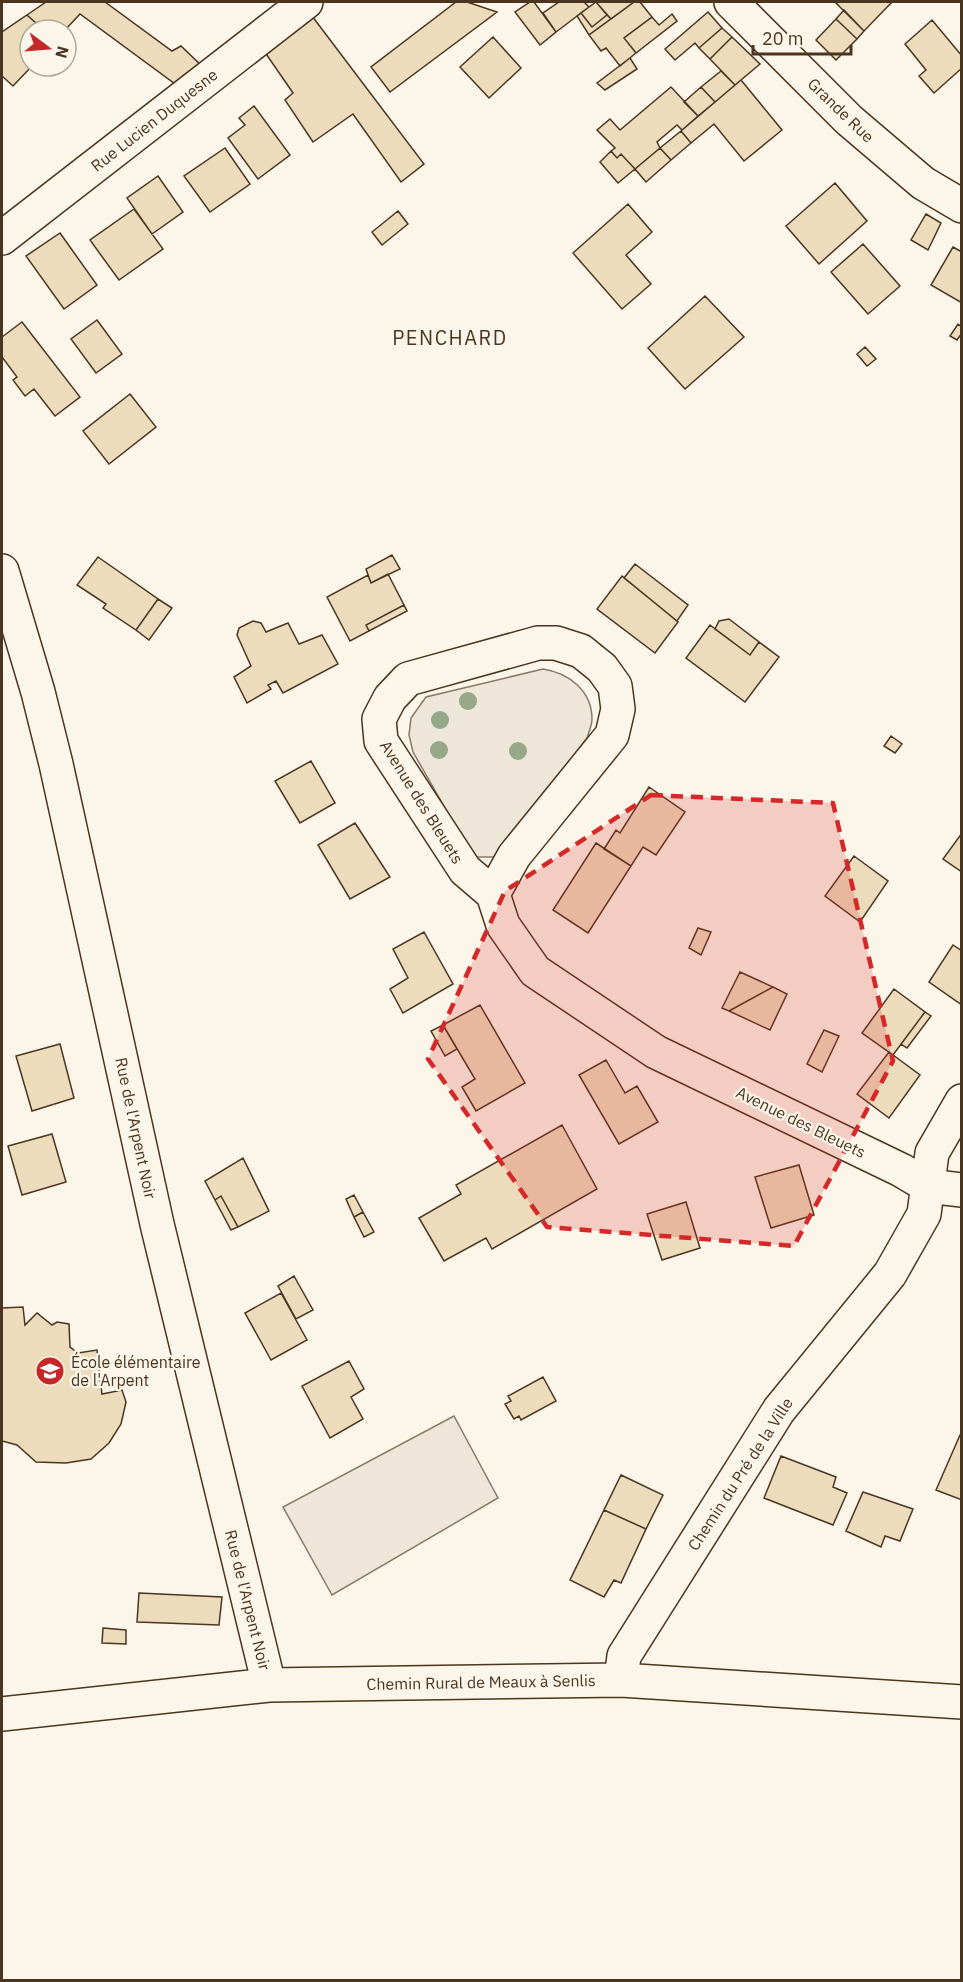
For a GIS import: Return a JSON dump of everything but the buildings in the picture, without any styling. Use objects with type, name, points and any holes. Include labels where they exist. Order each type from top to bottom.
[{"type":"street","name":"Rue Lucien Duquesne","points":[[2,238],[306,2]]},
{"type":"street","name":"Grande Rue","points":[[731,2],[849,120],[923,183],[962,206]]},
{"type":"street","name":"Rue de l'Arpent Noir","points":[[2,571],[38,692],[56,764],[157,1224],[269,1685]]},
{"type":"street","name":"Avenue des Bleuets","points":[[493,894],[514,856],[612,735],[618,709],[615,686],[602,668],[581,651],[556,643],[538,643],[408,679],[390,698],[380,719],[381,741],[458,860],[465,870],[493,894],[503,925],[535,971],[656,1052],[901,1170],[928,1186]]},
{"type":"street","name":"Chemin du Pré de la Ville","points":[[621,1680],[624,1656],[779,1410],[890,1274],[924,1214],[932,1153],[962,1101]]},
{"type":"street","points":[[928,1186],[962,1190]]},
{"type":"street","name":"Chemin Rural de Meaux à Senlis","points":[[2,1714],[269,1685],[621,1680],[962,1702]]},
{"type":"highlighted area","points":[[651,795],[833,803],[893,1061],[794,1246],[547,1227],[428,1059],[505,891]]},
{"type":"shaded area","points":[[543,669],[570,679],[583,692],[591,709],[592,719],[587,738],[496,857],[473,857],[413,752],[409,735],[411,718],[426,697]]},
{"type":"shaded area","points":[[454,1416],[498,1498],[332,1595],[283,1507]]},
{"type":"place","name":"École élémentaire de l'Arpent","points":[[50,1371]]},
{"type":"district","name":"PENCHARD","points":[[450,338]]}]
